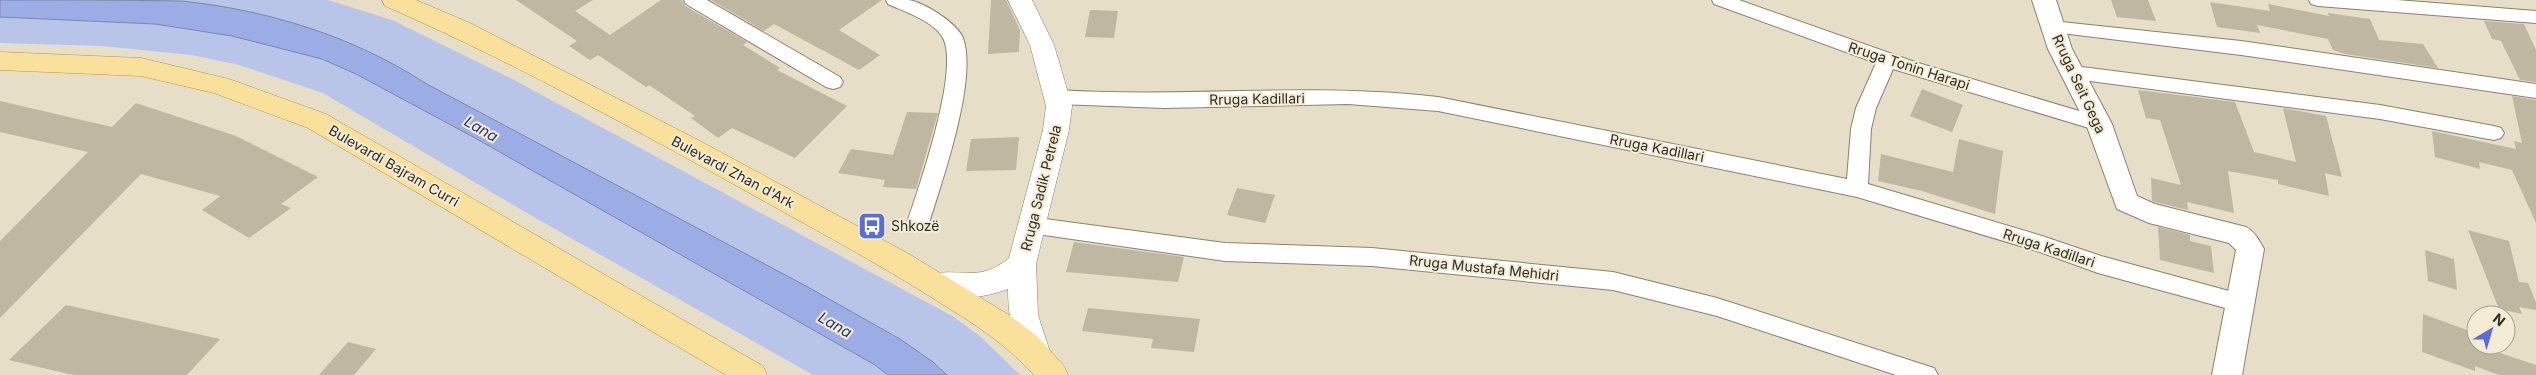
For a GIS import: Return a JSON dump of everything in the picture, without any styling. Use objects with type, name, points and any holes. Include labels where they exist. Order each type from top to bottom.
[{"type":"main road","name":"Bulevardi Zhan d'Ark","points":[[394,0],[461,29],[673,139],[899,262],[998,324],[1044,365]]},
{"type":"main road","name":"Rruga Sadik Petrela","points":[[1020,0],[1042,45],[1058,97],[1056,130],[1030,225],[1022,264],[1022,315],[1044,365]]},
{"type":"main road","name":"Bulevardi Bajram Curri","points":[[0,61],[141,67],[220,85],[317,121],[752,375]]},
{"type":"main road","name":"Rruga Sadik Petrela","points":[[934,284],[987,285],[1004,279],[1022,264]]},
{"type":"street","points":[[693,0],[833,82]]},
{"type":"street","points":[[896,0],[947,28],[955,39],[958,50],[949,119],[918,223]]},
{"type":"street","name":"Rruga Tonin Harapi","points":[[1721,0],[1887,60],[2024,103],[2099,124]]},
{"type":"street","name":"Rruga Seit Gega","points":[[2044,0],[2060,49],[2099,124],[2121,193],[2131,206],[2149,213],[2228,231],[2243,238],[2247,244],[2250,254],[2226,375]]},
{"type":"street","points":[[2318,0],[2536,17]]},
{"type":"street","points":[[2052,27],[2241,48],[2536,91]]},
{"type":"street","points":[[1857,189],[1861,129],[1864,115],[1887,60]]},
{"type":"street","points":[[2074,73],[2380,112],[2494,133]]},
{"type":"street","name":"Rruga Kadillari","points":[[1058,97],[1154,101],[1253,97],[1407,100],[1438,104],[1857,189],[2042,244],[2098,264],[2240,304]]},
{"type":"street","name":"Rruga Mustafa Mehidri","points":[[1030,225],[1225,252],[1372,257],[1613,281],[1717,307],[1926,375]]},
{"type":"shaded area","points":[[130,0],[328,0],[392,20],[514,80],[954,317],[982,338],[1020,375],[947,375],[933,362],[900,339],[806,286],[356,46],[320,32],[246,12],[208,6]]},
{"type":"shaded area","points":[[0,17],[155,24],[232,36],[322,59],[356,74],[475,138],[875,365],[888,375],[813,375],[539,220],[323,93],[239,65],[192,55],[102,46],[0,43]]},
{"type":"water","name":"Lana","points":[[0,0],[182,1],[246,11],[308,28],[339,39],[397,66],[425,83],[806,286],[900,339],[933,362],[947,375],[888,375],[875,365],[475,138],[356,74],[322,59],[232,36],[155,24],[0,17]]},
{"type":"building","points":[[516,0],[593,0],[575,11],[610,35],[661,0],[682,0],[685,6],[747,42],[743,45],[780,68],[777,70],[847,106],[795,158],[732,128],[718,138],[691,118],[695,116],[649,85],[646,87],[598,55],[590,60],[569,46],[577,41]]},
{"type":"building","points":[[711,0],[882,0],[839,30],[880,55],[859,70],[774,24],[764,31]]},
{"type":"building","points":[[991,0],[1006,0],[1020,30],[1019,52],[988,54]]},
{"type":"building","points":[[2111,0],[2148,0],[2156,21],[2117,17]]},
{"type":"building","points":[[2210,2],[2270,11],[2268,4],[2329,16],[2328,13],[2370,19],[2379,40],[2423,44],[2438,68],[2345,54],[2333,50],[2328,39],[2257,25],[2260,33],[2217,27]]},
{"type":"building","points":[[1090,10],[1118,11],[1114,38],[1085,37]]},
{"type":"building","points":[[2484,21],[2524,24],[2536,50],[2536,82],[2520,80],[2501,41],[2492,39]]},
{"type":"building","points":[[1922,89],[1963,105],[1952,132],[1910,116]]},
{"type":"building","points":[[2138,90],[2235,102],[2254,152],[2296,162],[2283,108],[2326,116],[2342,177],[2325,173],[2329,196],[2278,184],[2278,180],[2228,171],[2234,213],[2187,202],[2188,210],[2152,201],[2151,178],[2181,185],[2160,120],[2146,118]]},
{"type":"building","points":[[2512,96],[2536,100],[2536,223],[2512,170],[2479,162],[2480,169],[2435,157],[2432,131],[2516,149],[2514,141],[2522,143]]},
{"type":"building","points":[[0,101],[112,127],[136,103],[236,136],[318,177],[281,204],[291,208],[249,238],[202,210],[220,196],[141,174],[0,318],[0,241],[88,152],[0,132]]},
{"type":"building","points":[[907,112],[938,113],[916,189],[883,187],[885,180],[838,173],[851,149],[893,155]]},
{"type":"building","points":[[1019,137],[1016,170],[966,171],[971,139]]},
{"type":"building","points":[[1959,139],[2003,151],[1995,214],[1922,191],[1878,181],[1881,154],[1953,172]]},
{"type":"building","points":[[1237,188],[1275,195],[1265,223],[1227,215]]},
{"type":"building","points":[[2158,227],[2190,235],[2190,241],[2211,246],[2214,273],[2160,260]]},
{"type":"building","points":[[2468,230],[2509,241],[2519,282],[2528,283],[2536,302],[2536,310],[2519,307],[2522,314],[2516,313],[2516,305],[2497,305]]},
{"type":"building","points":[[1074,242],[1184,257],[1178,282],[1066,272]]},
{"type":"building","points":[[2425,250],[2454,259],[2457,290],[2428,281]]},
{"type":"building","points":[[66,305],[220,339],[187,375],[73,375],[9,360]]},
{"type":"building","points":[[1088,308],[1200,319],[1194,352],[1151,348],[1153,339],[1082,331]]},
{"type":"building","points":[[2423,314],[2466,330],[2466,355],[2506,355],[2536,365],[2536,375],[2499,375],[2475,366],[2475,371],[2422,352]]},
{"type":"building","points":[[348,342],[376,349],[354,375],[319,375]]},
{"type":"place","name":"Shkozë","points":[[872,226]]}]
